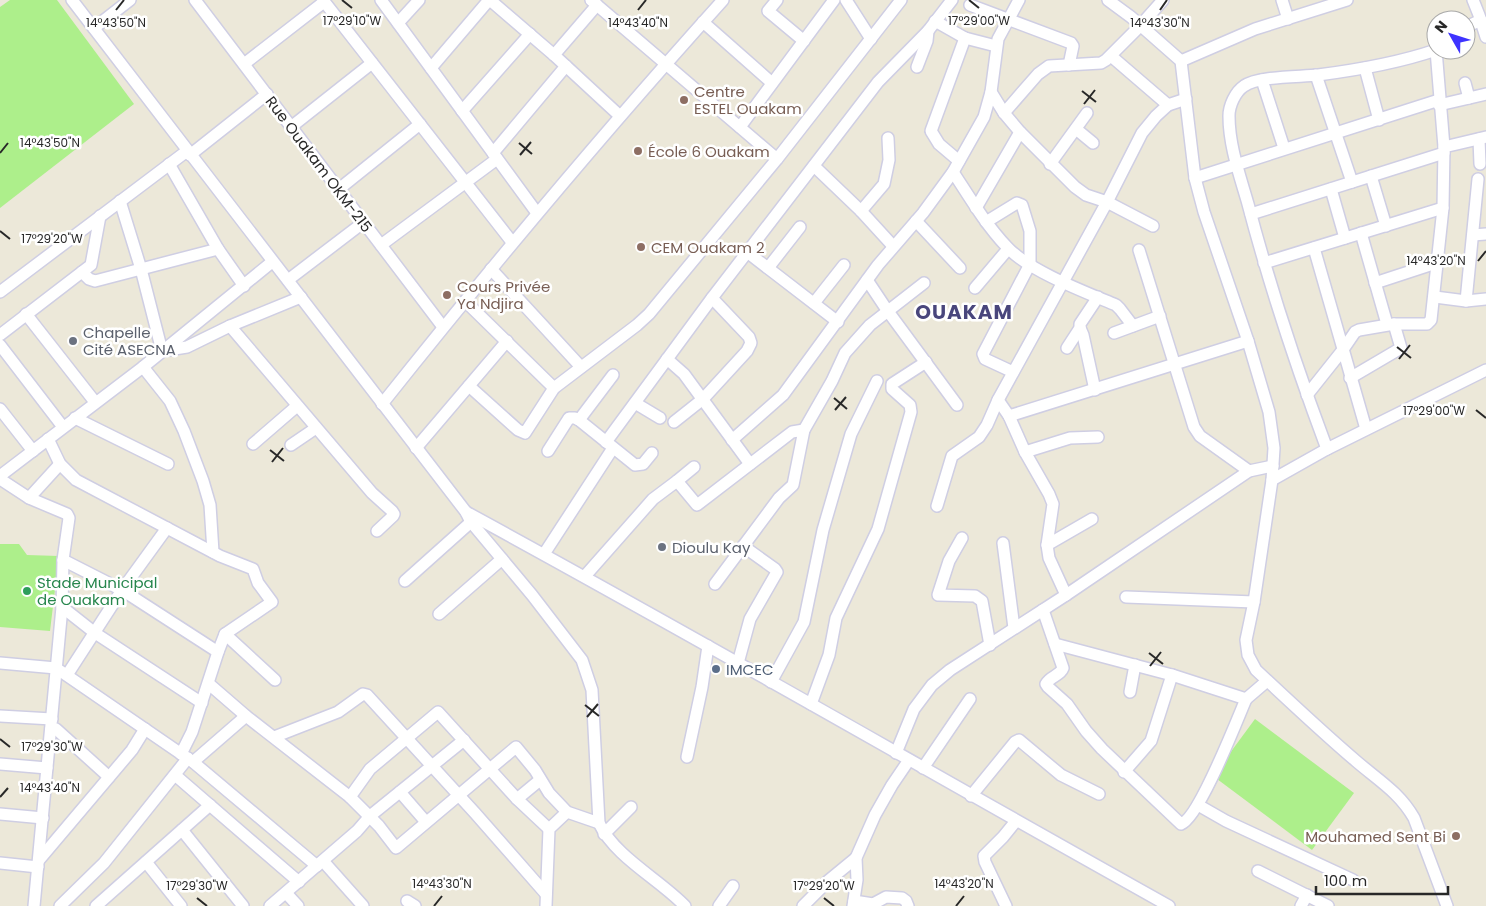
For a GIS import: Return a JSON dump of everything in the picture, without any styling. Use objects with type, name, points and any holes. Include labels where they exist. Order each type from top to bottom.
[{"type":"street","points":[[72,0],[469,517],[582,660],[592,690],[602,829]]},
{"type":"street","points":[[94,28],[130,0]]},
{"type":"street","name":"Rue Ouakam OKM-215","points":[[196,0],[443,327]]},
{"type":"street","points":[[381,0],[537,213]]},
{"type":"street","points":[[398,23],[419,0]]},
{"type":"street","points":[[431,68],[490,0],[554,55],[620,116]]},
{"type":"street","points":[[382,404],[512,242],[666,63],[723,0]]},
{"type":"street","points":[[777,0],[768,11],[804,41]]},
{"type":"street","points":[[740,127],[834,0]]},
{"type":"street","points":[[846,0],[871,39]]},
{"type":"street","points":[[469,386],[518,430],[525,432],[554,388],[650,314],[777,159],[901,0]]},
{"type":"street","points":[[544,554],[635,403],[667,359],[878,82],[928,31],[952,0]]},
{"type":"street","points":[[732,440],[783,395],[867,280],[893,246],[916,221],[953,172],[984,117],[991,92],[996,46],[1019,0]]},
{"type":"street","points":[[1108,0],[1181,61],[1195,178],[1204,212],[1248,341],[1269,412],[1274,448],[1272,480],[1254,602],[1246,640],[1248,655],[1256,670],[1267,681],[1358,763],[1398,795],[1406,805],[1414,818],[1447,906]]},
{"type":"street","points":[[1004,113],[1044,69],[1049,66],[1101,63],[1111,56],[1163,0]]},
{"type":"street","points":[[1282,0],[1288,19]]},
{"type":"street","points":[[1473,0],[1482,15],[1486,37]]},
{"type":"street","points":[[244,64],[324,1],[512,242]]},
{"type":"street","points":[[1181,61],[1255,29],[1343,1]]},
{"type":"street","points":[[554,55],[594,2],[777,159]]},
{"type":"street","points":[[970,5],[1073,44],[1069,65]]},
{"type":"street","points":[[703,22],[772,83]]},
{"type":"street","points":[[935,22],[966,38],[996,46]]},
{"type":"street","points":[[918,67],[927,41],[928,31]]},
{"type":"street","points":[[462,111],[530,34]]},
{"type":"street","points":[[959,161],[938,144],[931,131],[966,38]]},
{"type":"street","points":[[1327,449],[1307,395],[1264,263],[1232,142],[1229,114],[1234,97],[1244,86],[1262,80],[1365,68],[1426,53]]},
{"type":"street","points":[[1111,56],[1168,105]]},
{"type":"street","points":[[1307,395],[1355,332],[1391,324],[1427,324],[1430,322],[1435,297],[1444,208],[1444,150],[1437,60]]},
{"type":"street","points":[[291,127],[372,63]]},
{"type":"street","points":[[381,246],[465,182],[495,156],[566,66]]},
{"type":"street","points":[[1365,68],[1379,120]]},
{"type":"street","points":[[1316,75],[1352,182]]},
{"type":"street","points":[[1262,80],[1284,148]]},
{"type":"street","points":[[1465,83],[1469,98]]},
{"type":"street","points":[[991,92],[1004,113],[1020,132],[1075,188],[1153,226]]},
{"type":"street","points":[[0,292],[169,164],[188,153],[267,94]]},
{"type":"street","points":[[1195,178],[1284,148],[1439,102],[1486,94]]},
{"type":"street","points":[[937,506],[952,456],[979,437],[987,425],[998,400],[1107,202],[1142,133],[1168,105],[1186,99]]},
{"type":"street","points":[[1050,164],[1087,113]]},
{"type":"street","points":[[339,189],[420,124]]},
{"type":"street","points":[[1076,129],[1093,143]]},
{"type":"street","points":[[976,208],[1020,132]]},
{"type":"street","points":[[861,211],[884,184],[888,160],[888,138]]},
{"type":"street","points":[[1250,214],[1371,176],[1482,138],[1480,164]]},
{"type":"street","points":[[169,164],[218,249],[244,286]]},
{"type":"street","points":[[814,166],[861,211],[893,246]]},
{"type":"street","points":[[953,172],[986,222],[1008,248],[1030,264],[1063,282],[1120,308],[1133,326]]},
{"type":"street","points":[[1371,176],[1386,226]]},
{"type":"street","points":[[1466,301],[1478,178]]},
{"type":"street","points":[[1331,189],[1345,238]]},
{"type":"street","points":[[120,201],[141,270],[162,351]]},
{"type":"street","points":[[986,222],[1017,203],[1022,205],[1030,231],[1030,264],[983,354],[985,358],[1013,372]]},
{"type":"street","points":[[1264,263],[1444,208]]},
{"type":"street","points":[[0,335],[91,265],[100,216]]},
{"type":"street","points":[[916,221],[960,268]]},
{"type":"street","points":[[288,280],[364,222]]},
{"type":"street","points":[[768,268],[800,227]]},
{"type":"street","points":[[1350,378],[1401,348],[1375,283],[1361,233]]},
{"type":"street","points":[[1473,235],[1486,234]]},
{"type":"street","points":[[975,288],[1008,248]]},
{"type":"street","points":[[1314,248],[1342,351],[1366,429]]},
{"type":"street","points":[[82,272],[89,279],[95,281],[218,249]]},
{"type":"street","points":[[1139,250],[1174,365],[1197,432],[1249,471]]},
{"type":"street","points":[[747,252],[838,322]]},
{"type":"street","points":[[34,906],[62,607],[63,560],[69,518],[67,514],[29,498],[0,478],[95,402],[143,367],[272,262]]},
{"type":"street","points":[[1375,283],[1439,262]]},
{"type":"street","points":[[814,303],[844,265]]},
{"type":"street","points":[[491,268],[581,367]]},
{"type":"street","points":[[867,280],[958,405]]},
{"type":"street","points":[[715,584],[779,498],[793,486],[804,430],[832,381],[845,353],[865,330],[887,310],[924,283]]},
{"type":"street","points":[[162,351],[187,347],[230,326],[301,297]]},
{"type":"street","points":[[1067,348],[1098,297]]},
{"type":"street","points":[[1435,297],[1466,301],[1486,299]]},
{"type":"street","points":[[674,422],[703,399],[747,351],[751,344],[749,337],[712,298]]},
{"type":"street","points":[[465,300],[554,388]]},
{"type":"street","points":[[26,314],[95,402]]},
{"type":"street","points":[[1114,333],[1160,316]]},
{"type":"street","points":[[230,326],[372,493],[394,514],[377,531]]},
{"type":"street","points":[[1080,328],[1084,335],[1095,390]]},
{"type":"street","points":[[416,448],[507,341]]},
{"type":"street","points":[[1009,416],[1248,341]]},
{"type":"street","points":[[0,345],[64,427]]},
{"type":"street","points":[[667,359],[684,374],[750,464]]},
{"type":"street","points":[[811,704],[829,655],[836,618],[878,529],[911,412],[910,405],[892,389],[892,384],[926,362]]},
{"type":"street","points":[[143,367],[170,401],[184,431],[203,481],[210,505],[212,552]]},
{"type":"street","points":[[1272,480],[1327,449],[1486,370]]},
{"type":"street","points":[[579,420],[614,375]]},
{"type":"street","points":[[771,682],[804,622],[823,530],[851,434],[877,381]]},
{"type":"street","points":[[998,400],[1009,416],[1025,452],[1053,504],[1047,545],[1048,558],[1066,595]]},
{"type":"street","points":[[635,403],[660,418]]},
{"type":"street","points":[[253,444],[298,406]]},
{"type":"street","points":[[0,410],[33,451]]},
{"type":"street","points":[[75,418],[168,464]]},
{"type":"street","points":[[548,451],[569,418],[576,418],[635,465],[643,464],[652,452]]},
{"type":"street","points":[[291,445],[316,428]]},
{"type":"street","points":[[677,481],[697,505],[792,432],[804,430]]},
{"type":"street","points":[[1025,452],[1070,438],[1098,438]]},
{"type":"street","points":[[48,439],[60,464],[76,480],[212,552],[253,569],[258,582],[272,602],[225,634],[192,732],[187,758]]},
{"type":"street","points":[[29,498],[60,464]]},
{"type":"street","points":[[896,753],[914,708],[932,685],[950,670],[1066,595],[1249,471],[1273,466]]},
{"type":"street","points":[[585,576],[652,499],[694,467]]},
{"type":"street","points":[[469,517],[585,576],[971,796],[1169,906]]},
{"type":"street","points":[[405,581],[469,517]]},
{"type":"street","points":[[1047,545],[1092,519]]},
{"type":"street","points":[[67,675],[122,590],[167,528]]},
{"type":"street","points":[[962,538],[949,561],[938,595],[975,596],[979,598],[982,601],[990,645]]},
{"type":"street","points":[[1003,543],[1014,628]]},
{"type":"street","points":[[738,663],[750,619],[777,572],[775,568],[743,546]]},
{"type":"street","points":[[439,614],[502,559]]},
{"type":"street","points":[[63,560],[122,590],[218,652]]},
{"type":"street","points":[[1126,597],[1254,602]]},
{"type":"street","points":[[62,607],[95,633],[202,703]]},
{"type":"street","points":[[1043,610],[1063,668],[1046,684],[1067,704],[1086,732],[1124,772],[1181,824],[1187,821],[1198,806],[1246,699],[1267,681]]},
{"type":"street","points":[[225,634],[275,680]]},
{"type":"street","points":[[1055,644],[1172,675],[1246,699]]},
{"type":"street","points":[[688,757],[708,646]]},
{"type":"street","points":[[0,663],[56,668],[67,675],[187,758],[320,864],[364,906]]},
{"type":"street","points":[[1130,692],[1135,665]]},
{"type":"street","points":[[1124,772],[1151,741],[1172,675]]},
{"type":"street","points":[[209,684],[246,716],[350,797],[370,816],[396,848],[516,747],[535,770],[548,793],[567,812],[602,829],[625,855],[686,906]]},
{"type":"street","points":[[274,737],[338,712],[362,694],[366,695],[546,894]]},
{"type":"street","points":[[923,768],[970,700]]},
{"type":"street","points":[[350,797],[370,769],[438,712],[517,799],[549,829]]},
{"type":"street","points":[[0,716],[51,724],[109,777]]},
{"type":"street","points":[[60,906],[104,863],[187,758],[246,716]]},
{"type":"street","points":[[38,863],[132,750],[145,729]]},
{"type":"street","points":[[270,906],[357,831],[370,816],[464,740]]},
{"type":"street","points":[[971,796],[1015,742],[1019,740],[1061,775],[1099,794]]},
{"type":"street","points":[[908,906],[902,898],[886,897],[874,904],[854,904],[857,880],[856,858],[875,815],[909,760]]},
{"type":"street","points":[[0,764],[47,768]]},
{"type":"street","points":[[175,775],[299,882]]},
{"type":"street","points":[[517,799],[540,780]]},
{"type":"street","points":[[400,792],[426,822]]},
{"type":"street","points":[[97,906],[210,805]]},
{"type":"street","points":[[1198,806],[1353,880]]},
{"type":"street","points":[[602,829],[631,807]]},
{"type":"street","points":[[546,906],[549,829],[567,812]]},
{"type":"street","points":[[0,814],[43,818]]},
{"type":"street","points":[[1006,906],[985,862],[984,856],[1003,838],[1016,821]]},
{"type":"street","points":[[182,830],[243,906]]},
{"type":"street","points":[[803,906],[828,881],[856,858]]},
{"type":"street","points":[[146,862],[179,905]]},
{"type":"street","points":[[0,863],[38,863]]},
{"type":"street","points":[[1258,871],[1328,906]]},
{"type":"street","points":[[719,906],[733,886]]},
{"type":"street","points":[[286,893],[298,906]]},
{"type":"street","points":[[1301,906],[1307,894]]},
{"type":"green space","points":[[10,0],[57,0],[134,104],[0,208],[0,7]]},
{"type":"green space","name":"Stade Municipal de Ouakam","points":[[0,544],[19,544],[27,555],[59,556],[50,631],[0,627]]},
{"type":"green space","points":[[1255,719],[1354,793],[1312,850],[1213,776]]},
{"type":"place","name":"Centre ESTEL Ouakam","points":[[684,100]]},
{"type":"place","name":"École 6 Ouakam","points":[[638,151]]},
{"type":"place","name":"CEM Ouakam 2","points":[[641,247]]},
{"type":"place","name":"Cours Privée Ya Ndjira","points":[[447,295]]},
{"type":"place","name":"Chapelle Cité ASECNA","points":[[73,341]]},
{"type":"place","name":"Dioulu Kay","points":[[662,547]]},
{"type":"place","name":"Stade Municipal de Ouakam","points":[[27,591]]},
{"type":"place","name":"IMCEC","points":[[716,669]]},
{"type":"place","name":"Mouhamed Sent Bi","points":[[1456,836]]},
{"type":"district","name":"OUAKAM","points":[[964,312]]}]
